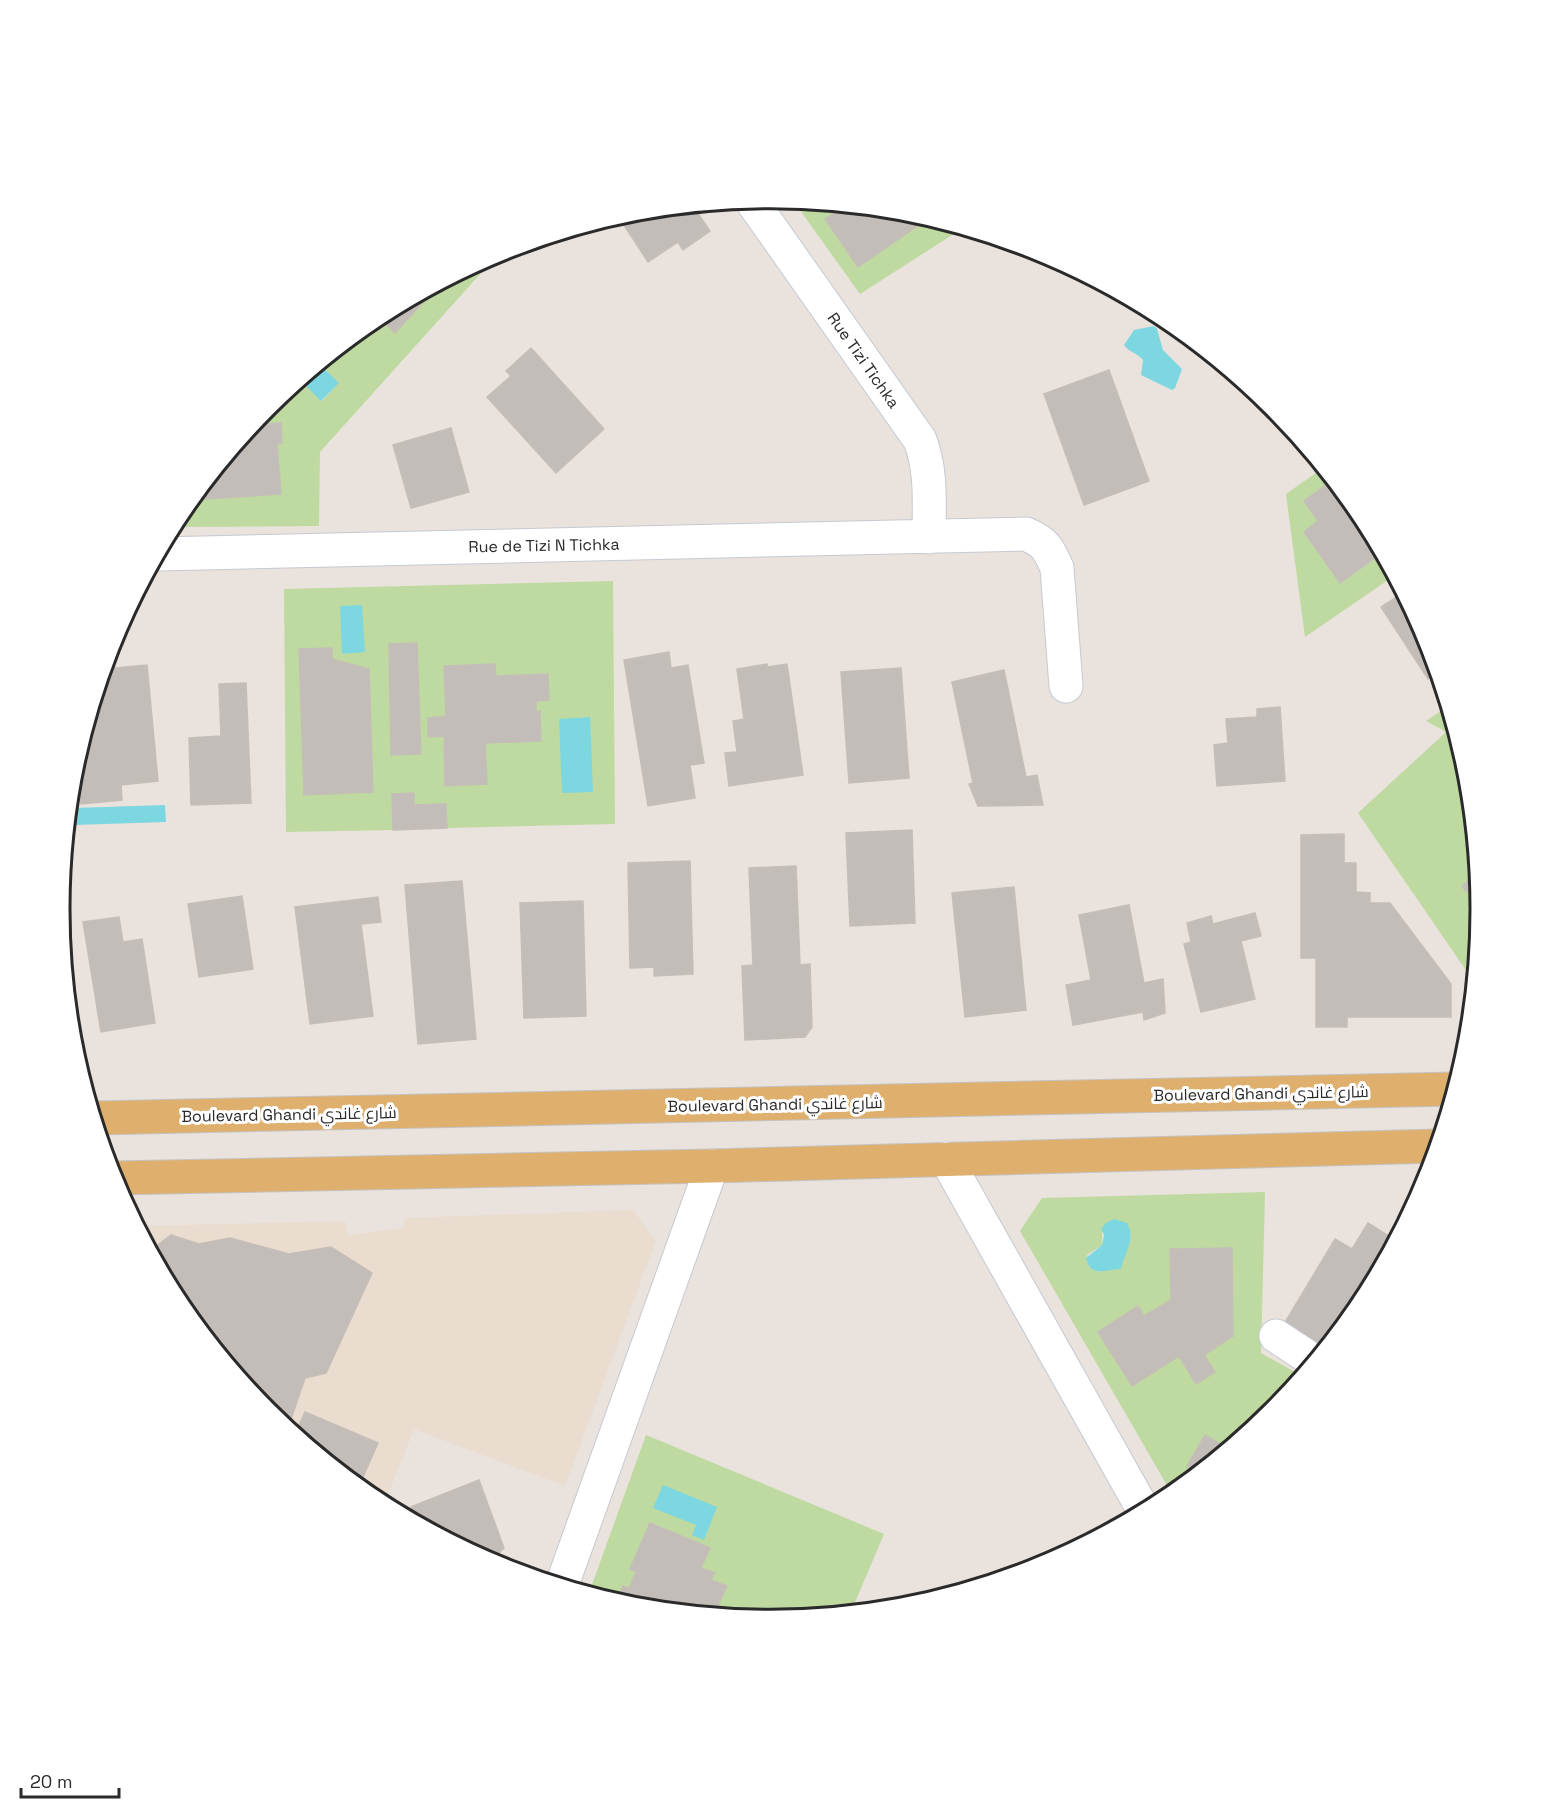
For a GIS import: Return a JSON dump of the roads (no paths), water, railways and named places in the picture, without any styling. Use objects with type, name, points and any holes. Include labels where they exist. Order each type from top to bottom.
[{"type":"main road","name":"Boulevard Ghandi شارع غاندي","points":[[103,1118],[1447,1089]]},
{"type":"main road","points":[[124,1178],[1427,1149]]},
{"type":"street","name":"Rue Tizi Tichka","points":[[758,209],[920,440],[927,457],[930,477],[929,537]]},
{"type":"street","name":"Rue de Tizi N Tichka","points":[[167,554],[1026,534],[1040,540],[1051,552],[1057,568],[1065,686]]},
{"type":"street","points":[[946,1159],[1140,1503]]},
{"type":"street","points":[[564,1578],[712,1166]]},
{"type":"street","points":[[1276,1336],[1308,1357]]},
{"type":"water","points":[[1154,326],[1163,350],[1182,369],[1175,388],[1172,390],[1141,375],[1143,360],[1124,345],[1134,330]]},
{"type":"water","points":[[325,370],[339,383],[321,401],[306,386]]},
{"type":"water","points":[[362,605],[365,652],[342,654],[340,606]]},
{"type":"water","points":[[590,717],[593,792],[562,793],[559,719]]},
{"type":"water","points":[[165,805],[166,822],[75,825],[78,808]]},
{"type":"water","points":[[1114,1219],[1127,1223],[1131,1235],[1129,1246],[1121,1269],[1096,1271],[1088,1265],[1086,1258],[1102,1245],[1104,1235],[1101,1229]]},
{"type":"water","points":[[663,1485],[717,1507],[704,1540],[692,1535],[696,1525],[653,1508]]}]
